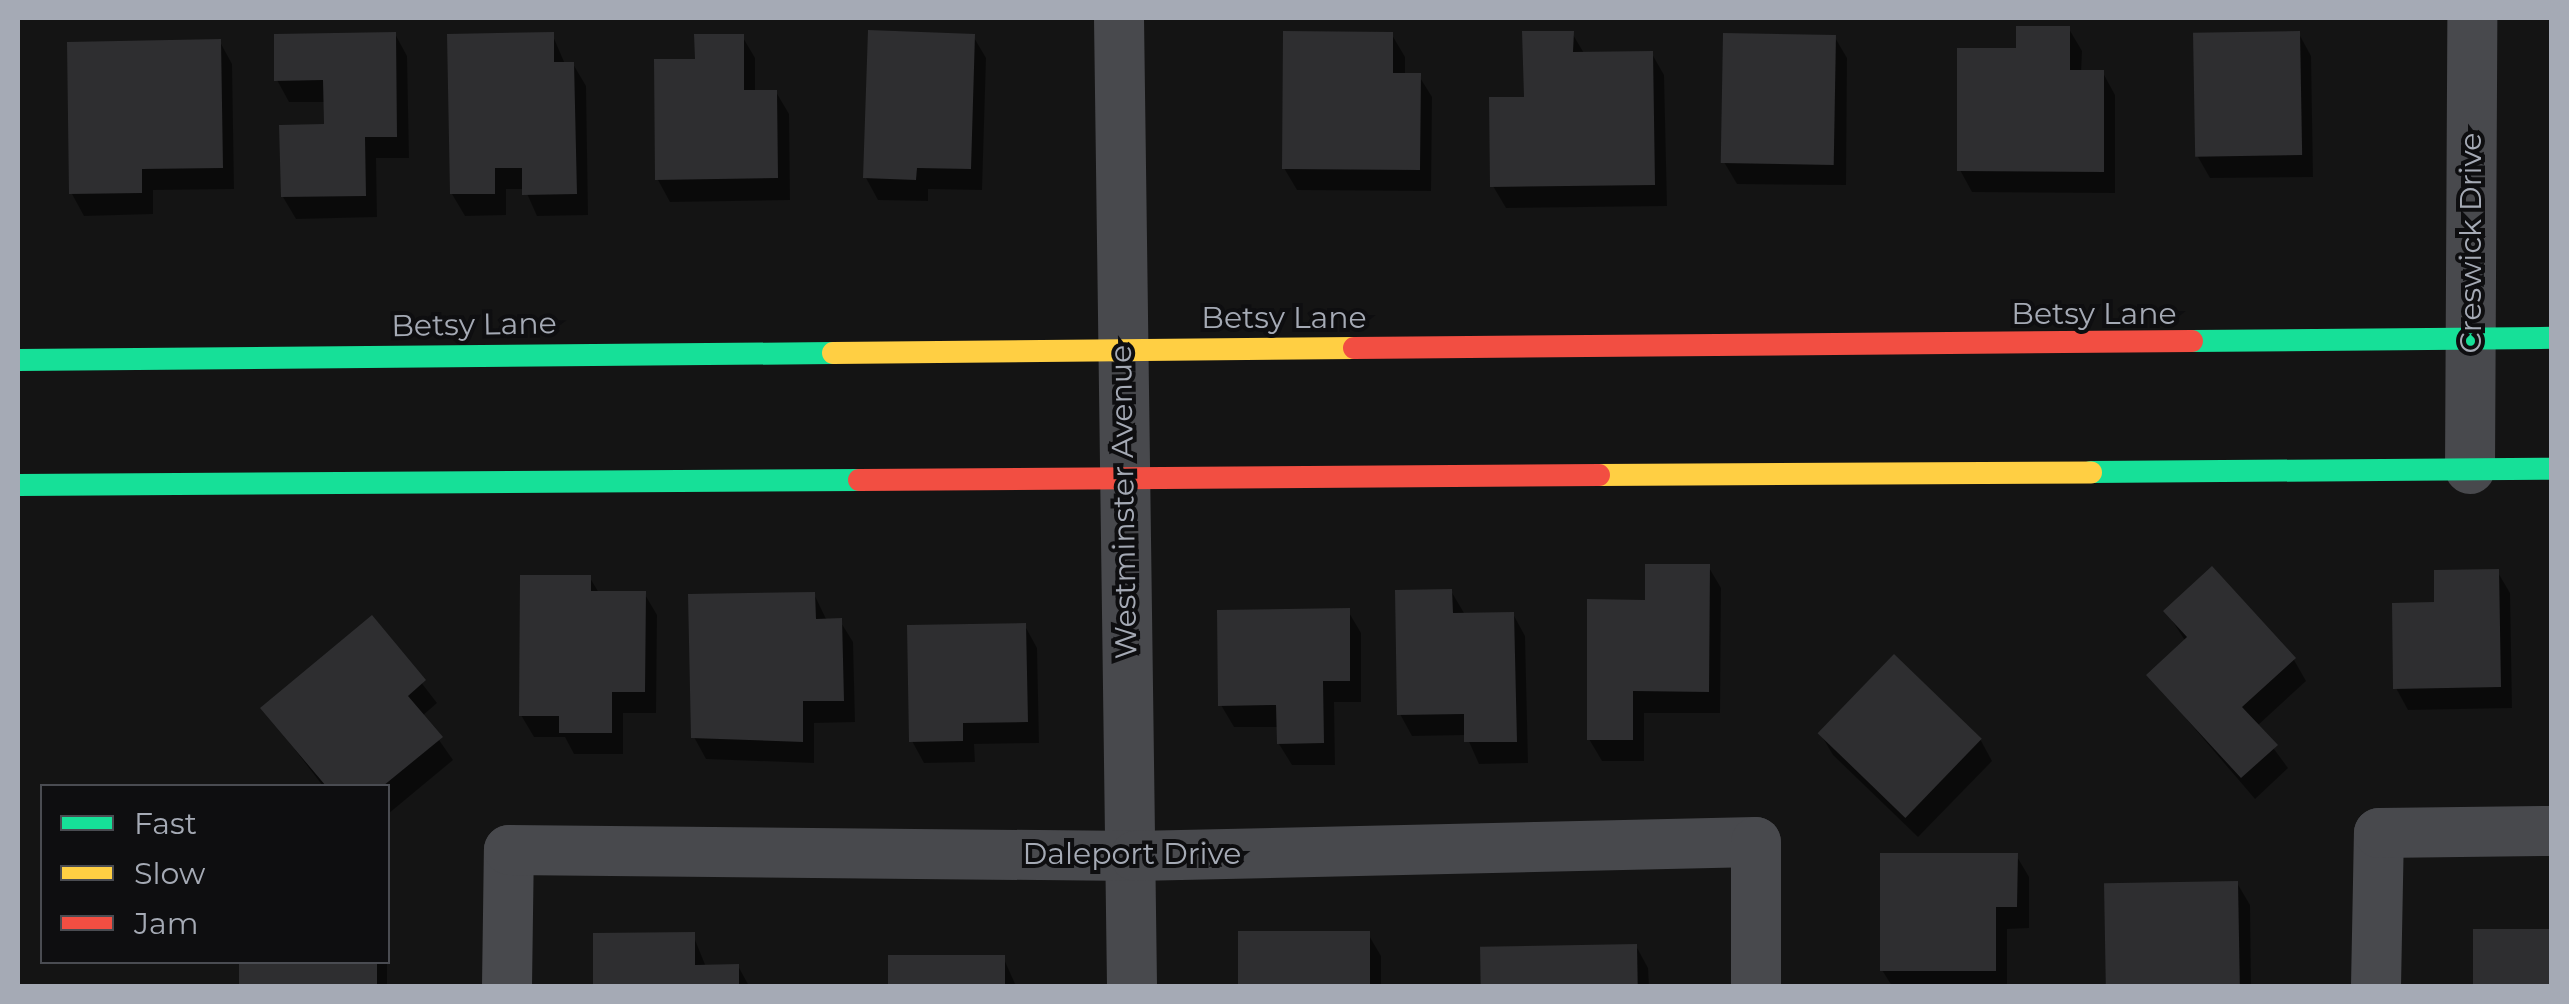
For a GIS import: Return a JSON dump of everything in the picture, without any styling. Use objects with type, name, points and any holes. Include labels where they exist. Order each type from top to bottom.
[{"type":"main road","name":"Betsy Lane","points":[[18,360],[2471,342],[2552,338]]},
{"type":"main road","points":[[18,486],[1120,475],[2552,469]]},
{"type":"street","name":"Westminster Avenue","points":[[1119,18],[1120,475],[1135,856],[1132,986]]},
{"type":"street","name":"Creswick Drive","points":[[2470,470],[2472,18]]},
{"type":"street","points":[[2376,986],[2379,833],[2552,831]]},
{"type":"street","name":"Daleport Drive","points":[[506,986],[508,850],[1135,856],[1756,842],[1756,986]]},
{"type":"building","points":[[2016,26],[2070,26],[2070,70],[2104,70],[2104,172],[1957,171],[1957,48],[2016,48]]},
{"type":"building","points":[[868,30],[975,34],[971,169],[917,168],[916,180],[863,178]]},
{"type":"building","points":[[1283,31],[1393,32],[1393,73],[1421,73],[1420,170],[1282,169]]},
{"type":"building","points":[[1522,31],[1574,31],[1573,52],[1653,51],[1655,185],[1490,187],[1489,97],[1524,97]]},
{"type":"building","points":[[2300,31],[2302,155],[2195,157],[2193,33]]},
{"type":"building","points":[[396,32],[397,137],[365,137],[366,196],[281,197],[279,125],[324,124],[323,80],[274,81],[274,34]]},
{"type":"building","points":[[554,32],[554,62],[574,62],[577,194],[522,195],[522,168],[495,168],[495,194],[450,194],[447,34]]},
{"type":"building","points":[[1723,33],[1836,35],[1834,165],[1721,163]]},
{"type":"building","points":[[694,34],[744,34],[744,90],[777,90],[778,178],[655,180],[654,59],[695,59]]},
{"type":"building","points":[[221,39],[223,168],[142,169],[142,193],[69,194],[67,42]]},
{"type":"building","points":[[1645,564],[1710,564],[1709,692],[1633,691],[1633,740],[1587,740],[1587,599],[1645,600]]},
{"type":"building","points":[[2212,566],[2296,658],[2242,707],[2278,745],[2241,778],[2146,675],[2187,637],[2163,611]]},
{"type":"building","points":[[2499,569],[2501,687],[2393,689],[2392,603],[2434,602],[2434,570]]},
{"type":"building","points":[[520,575],[591,575],[591,591],[646,591],[645,692],[612,692],[612,733],[559,733],[559,716],[519,716]]},
{"type":"building","points":[[1452,589],[1453,613],[1514,612],[1517,742],[1464,742],[1464,714],[1397,715],[1395,590]]},
{"type":"building","points":[[815,592],[816,619],[842,618],[844,701],[803,701],[803,742],[691,738],[688,594]]},
{"type":"building","points":[[1350,608],[1350,681],[1323,681],[1324,743],[1277,744],[1276,705],[1218,706],[1217,610]]},
{"type":"building","points":[[372,615],[426,680],[408,696],[443,737],[385,784],[324,784],[260,708]]},
{"type":"building","points":[[1026,623],[1028,722],[963,723],[963,741],[909,742],[907,625]]},
{"type":"building","points":[[1894,654],[1982,739],[1905,818],[1818,733]]},
{"type":"building","points":[[1880,853],[2018,853],[2017,907],[1996,907],[1996,971],[1880,971]]},
{"type":"building","points":[[2238,881],[2240,984],[2106,986],[2104,883]]},
{"type":"building","points":[[2473,929],[2552,929],[2552,985],[2473,985]]},
{"type":"building","points":[[1238,931],[1370,931],[1370,986],[1238,986]]},
{"type":"building","points":[[695,932],[695,965],[739,964],[739,986],[593,986],[593,933]]},
{"type":"building","points":[[1637,944],[1638,986],[1481,986],[1480,947]]},
{"type":"building","points":[[888,955],[1005,955],[1005,986],[888,986]]},
{"type":"building","points":[[239,964],[377,964],[377,986],[239,986]]},
{"type":"traffic: fast","points":[[2192,341],[2552,338]]},
{"type":"traffic: fast","points":[[18,360],[833,353]]},
{"type":"traffic: fast","points":[[2091,472],[2552,469]]},
{"type":"traffic: fast","points":[[18,485],[859,480]]},
{"type":"traffic: slow","points":[[833,353],[1354,348]]},
{"type":"traffic: slow","points":[[1599,475],[2091,472]]},
{"type":"traffic: jam","points":[[1354,348],[2192,341]]},
{"type":"traffic: jam","points":[[859,480],[1599,475]]}]
